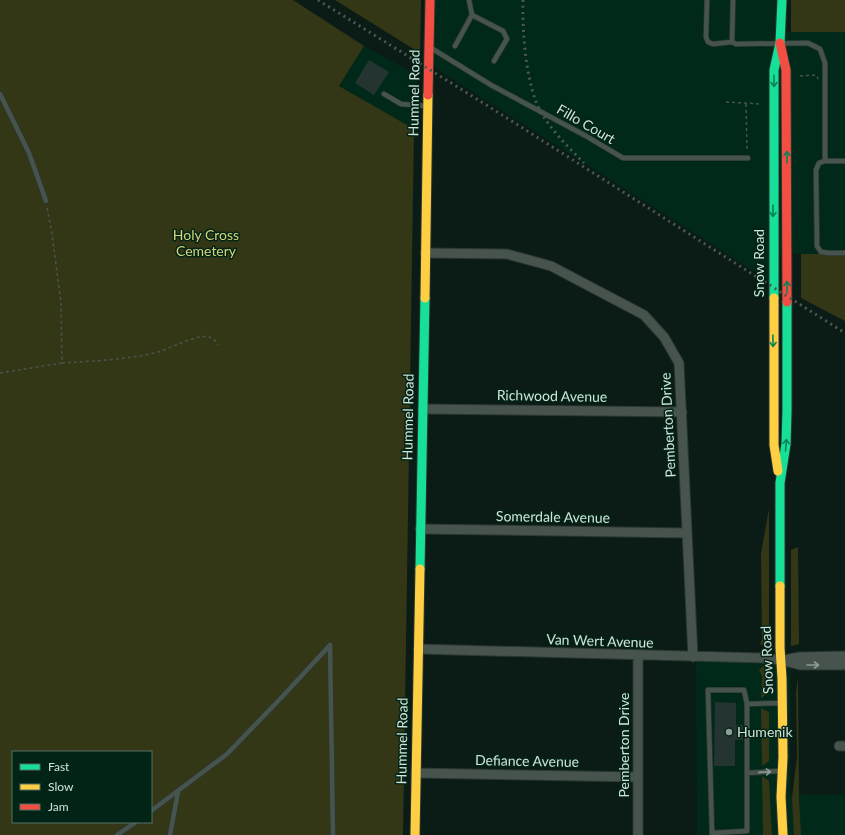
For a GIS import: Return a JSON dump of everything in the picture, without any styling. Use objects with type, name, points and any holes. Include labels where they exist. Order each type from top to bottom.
[{"type":"main road","name":"Hummel Road","points":[[415,835],[430,0]]},
{"type":"main road","name":"Snow Road","points":[[782,0],[780,43],[774,70],[773,281],[774,445],[780,483],[782,703],[781,797],[783,835]]},
{"type":"main road","name":"Snow Road","points":[[780,43],[786,70],[787,363],[786,444],[780,483]]},
{"type":"street","name":"Pemberton Drive","points":[[425,253],[507,254],[551,266],[644,315],[664,337],[679,363],[686,533],[694,657]]},
{"type":"street","name":"Richwood Avenue","points":[[423,409],[682,412]]},
{"type":"street","name":"Somerdale Avenue","points":[[420,530],[686,533]]},
{"type":"street","name":"Van Wert Avenue","points":[[418,649],[638,656],[762,658],[781,660],[800,665],[845,665]]},
{"type":"street","name":"Pemberton Drive","points":[[638,656],[638,835]]},
{"type":"street","name":"Van Wert Avenue","points":[[781,660],[800,657],[845,656]]},
{"type":"street","name":"Defiance Avenue","points":[[416,774],[637,777]]},
{"type":"lane","points":[[455,46],[472,15],[469,0]]},
{"type":"lane","points":[[707,0],[706,37],[708,42],[713,44],[732,42],[736,44],[808,43],[820,49],[825,63],[826,161]]},
{"type":"lane","points":[[732,42],[733,0]]},
{"type":"lane","points":[[472,15],[503,31],[507,39],[494,61]]},
{"type":"lane","name":"Fillo Court","points":[[429,47],[491,85],[586,136],[622,158],[748,158]]},
{"type":"lane","points":[[0,94],[29,154],[46,201]]},
{"type":"lane","points":[[384,94],[401,104],[428,106]]},
{"type":"lane","points":[[845,161],[826,161],[819,163],[816,170],[817,246],[821,252],[829,254],[845,253]]},
{"type":"lane","points":[[152,811],[227,754],[330,645],[332,835]]},
{"type":"lane","points":[[708,690],[744,690],[747,704],[747,773],[747,831],[712,833],[708,690]]},
{"type":"lane","points":[[747,704],[782,703]]},
{"type":"lane","points":[[747,773],[782,771]]},
{"type":"lane","points":[[170,835],[178,792]]},
{"type":"lane","points":[[117,835],[135,823]]},
{"type":"path","points":[[800,76],[817,76],[818,86]]},
{"type":"path","points":[[726,102],[767,104]]},
{"type":"path","points":[[746,104],[748,158]]},
{"type":"path","points":[[46,201],[61,303],[62,363]]},
{"type":"path","points":[[0,373],[62,363],[132,357],[155,353],[200,337],[209,336],[215,339],[218,344]]},
{"type":"shaded area","points":[[433,0],[778,0],[778,32],[845,32],[845,254],[771,254],[771,282],[432,66]]},
{"type":"shaded area","points":[[364,46],[417,75],[414,129],[339,86]]},
{"type":"shaded area","points":[[696,661],[791,663],[790,794],[845,795],[845,835],[697,835]]},
{"type":"green space","name":"Holy Cross Cemetery","points":[[0,0],[293,0],[364,46],[339,86],[414,129],[403,835],[0,835]]},
{"type":"green space","points":[[335,0],[421,0],[420,53]]},
{"type":"green space","points":[[791,0],[845,0],[845,32],[791,32]]},
{"type":"green space","points":[[801,254],[845,254],[845,321],[801,298]]},
{"type":"green space","points":[[769,509],[769,639],[766,647],[760,644],[762,639],[761,553]]},
{"type":"green space","points":[[798,547],[799,644],[791,646],[791,550]]},
{"type":"green space","points":[[763,666],[768,675],[769,693],[761,698],[762,676],[759,670]]},
{"type":"green space","points":[[798,677],[799,798],[801,835],[794,835],[792,798],[797,757],[796,692]]},
{"type":"green space","points":[[761,708],[769,712],[769,761],[762,766]]},
{"type":"green space","points":[[762,776],[769,781],[772,835],[763,835]]},
{"type":"building","points":[[369,60],[389,72],[374,95],[355,83]]},
{"type":"building","name":"Humenik","points":[[715,702],[736,703],[736,725],[743,725],[743,740],[735,740],[735,766],[714,766]]},
{"type":"railway","points":[[318,0],[845,333]]},
{"type":"railway","points":[[523,0],[524,43],[532,90],[542,114],[551,127],[584,163]]},
{"type":"traffic: fast","points":[[774,298],[774,70],[780,43],[782,0]]},
{"type":"traffic: fast","points":[[420,569],[425,298]]},
{"type":"traffic: fast","points":[[780,586],[780,483],[786,444],[787,411],[787,302]]},
{"type":"traffic: slow","points":[[425,298],[428,95]]},
{"type":"traffic: slow","points":[[774,298],[774,445],[778,471]]},
{"type":"traffic: slow","points":[[415,835],[420,569]]},
{"type":"traffic: slow","points":[[780,586],[783,757],[781,797],[783,835]]},
{"type":"traffic: jam","points":[[428,95],[430,0]]},
{"type":"traffic: jam","points":[[780,43],[786,70],[787,302]]},
{"type":"place","name":"Humenik","points":[[729,732]]}]
